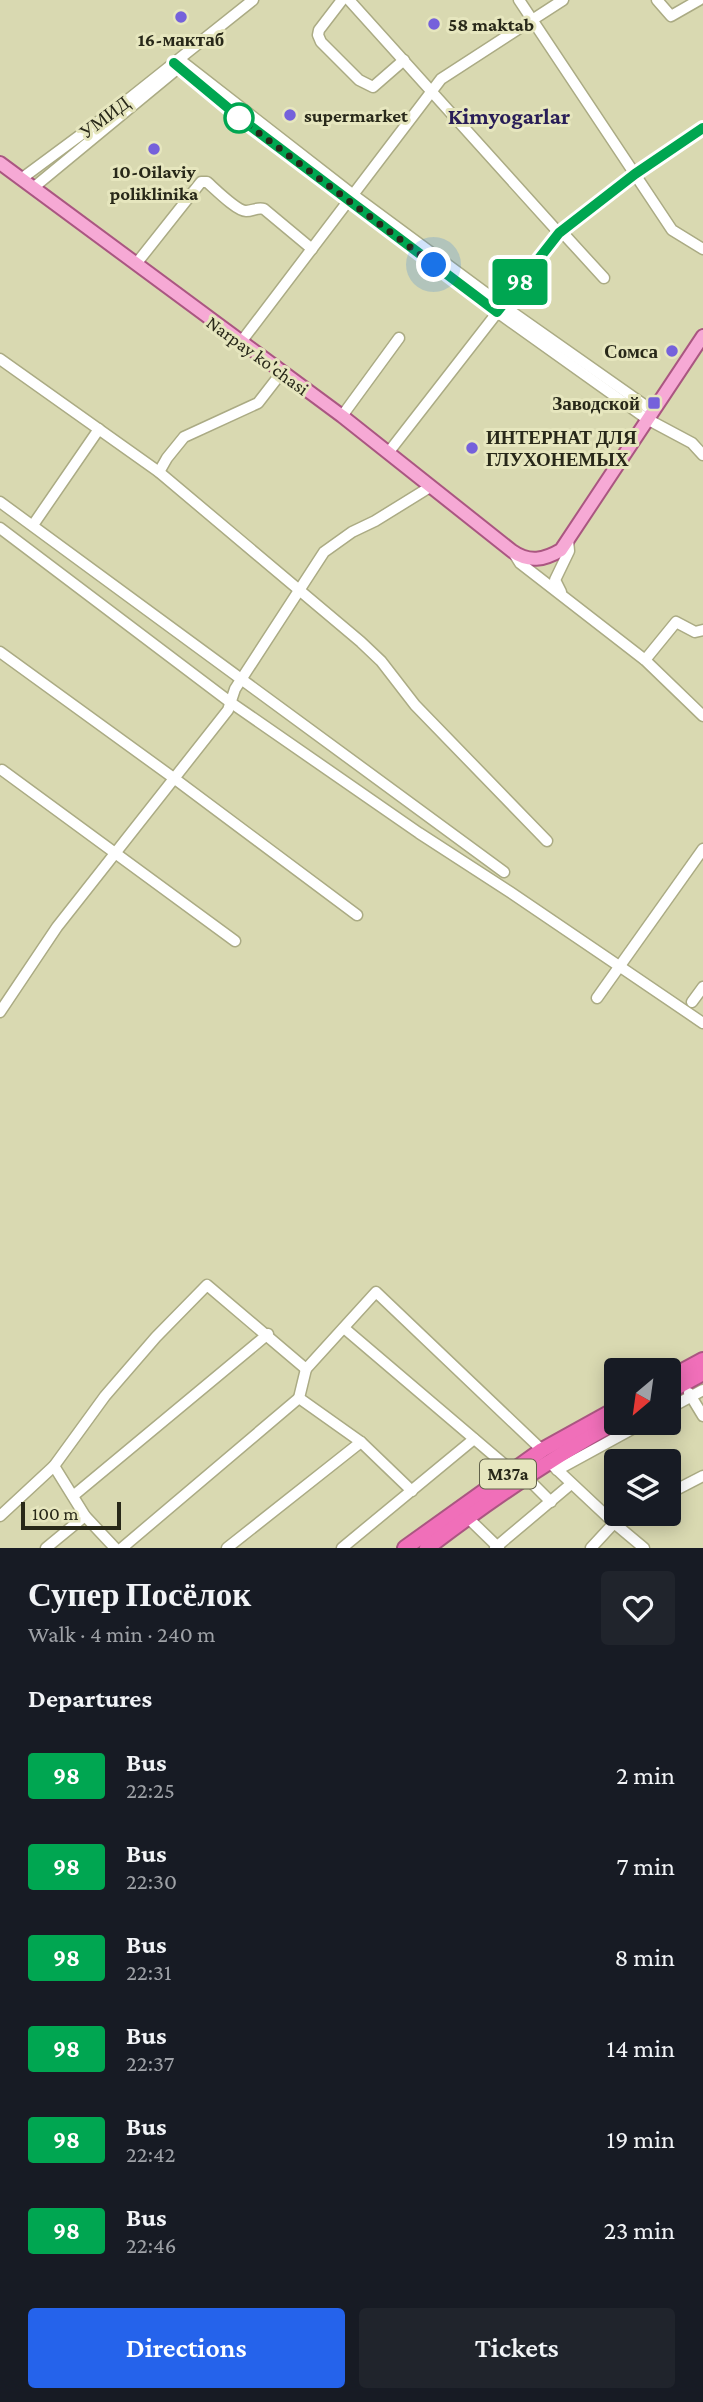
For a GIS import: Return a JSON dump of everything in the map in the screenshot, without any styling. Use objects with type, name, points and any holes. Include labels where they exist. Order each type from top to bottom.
[{"type":"highway","points":[[681,1373],[703,1360]]},
{"type":"highway","points":[[681,1391],[688,1390],[703,1373]]},
{"type":"highway","name":"M37a","points":[[405,1548],[526,1477],[604,1418]]},
{"type":"highway","name":"M37a","points":[[427,1548],[512,1471],[549,1460],[604,1429]]},
{"type":"main road","name":"Narpay ko'chasi","points":[[0,163],[342,416],[512,551],[530,560],[542,559],[561,550],[568,540]]},
{"type":"main road","points":[[568,540],[703,336]]},
{"type":"street","name":"УМИД","points":[[33,188],[253,0]]},
{"type":"street","points":[[342,0],[318,35],[321,42],[359,80],[373,87],[404,60]]},
{"type":"street","points":[[349,0],[604,278]]},
{"type":"street","points":[[519,0],[672,230],[703,249]]},
{"type":"street","points":[[241,342],[441,79],[563,0]]},
{"type":"street","points":[[657,0],[671,16],[699,0]]},
{"type":"street","name":"УМИД","points":[[21,178],[180,62]]},
{"type":"street","points":[[180,62],[351,198],[500,308],[692,443],[703,455]]},
{"type":"street","points":[[388,453],[560,232],[635,174],[703,128]]},
{"type":"street","points":[[136,264],[201,182],[207,183],[240,209],[264,209],[313,249]]},
{"type":"street","points":[[342,416],[399,338]]},
{"type":"street","points":[[0,359],[159,472],[380,661],[415,705],[547,841]]},
{"type":"street","points":[[159,472],[184,438],[258,402],[282,372]]},
{"type":"street","points":[[33,525],[99,429]]},
{"type":"street","points":[[0,1012],[57,928],[228,710],[242,678],[324,552],[336,541],[430,487]]},
{"type":"street","points":[[0,502],[503,872]]},
{"type":"street","points":[[0,528],[230,702],[419,833],[703,1023]]},
{"type":"street","points":[[565,598],[555,580],[569,551],[568,540]]},
{"type":"street","name":"Narpay ko'chasi","points":[[512,551],[520,563],[645,660],[703,716]]},
{"type":"street","points":[[645,660],[676,622],[695,632],[703,630]]},
{"type":"street","points":[[0,652],[357,915]]},
{"type":"street","points":[[2,770],[235,941]]},
{"type":"street","points":[[597,998],[703,849]]},
{"type":"street","points":[[692,1002],[703,987]]},
{"type":"street","points":[[0,1516],[54,1466],[105,1396],[156,1337],[207,1285],[268,1334],[306,1369]]},
{"type":"street","points":[[122,1548],[299,1398],[306,1369],[376,1293],[604,1515]]},
{"type":"street","points":[[344,1328],[512,1471]]},
{"type":"street","points":[[73,1496],[268,1334]]},
{"type":"street","points":[[681,1397],[688,1390],[703,1390]]},
{"type":"street","points":[[688,1390],[703,1416]]},
{"type":"street","points":[[299,1398],[361,1442],[412,1491]]},
{"type":"street","points":[[549,1460],[613,1435]]},
{"type":"street","points":[[342,1548],[474,1440]]},
{"type":"street","points":[[227,1548],[361,1442]]},
{"type":"street","points":[[54,1466],[85,1516],[115,1548]]},
{"type":"street","points":[[681,1487],[703,1476]]},
{"type":"street","points":[[526,1477],[551,1502]]},
{"type":"street","points":[[472,1509],[497,1548],[571,1484]]},
{"type":"street","points":[[46,1548],[85,1516]]},
{"type":"street","points":[[591,1548],[612,1526]]},
{"type":"street","points":[[616,1526],[643,1548]]},
{"type":"bus line","name":"98","points":[[174,63],[245,122],[497,312],[559,233],[635,174],[703,128]]},
{"type":"place","name":"16-мактаб","points":[[181,17]]},
{"type":"place","name":"58 maktab","points":[[434,24]]},
{"type":"place","name":"supermarket","points":[[290,115]]},
{"type":"place","name":"10-Oilaviy poliklinika","points":[[154,149]]},
{"type":"place","name":"Сомса","points":[[672,351]]},
{"type":"place","name":"Заводской","points":[[654,403]]},
{"type":"place","name":"ИНТЕРНАТ ДЛЯ ГЛУХОНЕМЫХ","points":[[472,448]]},
{"type":"district","name":"Kimyogarlar","points":[[509,116]]},
{"type":"route","points":[[239,118],[434,265]]}]
